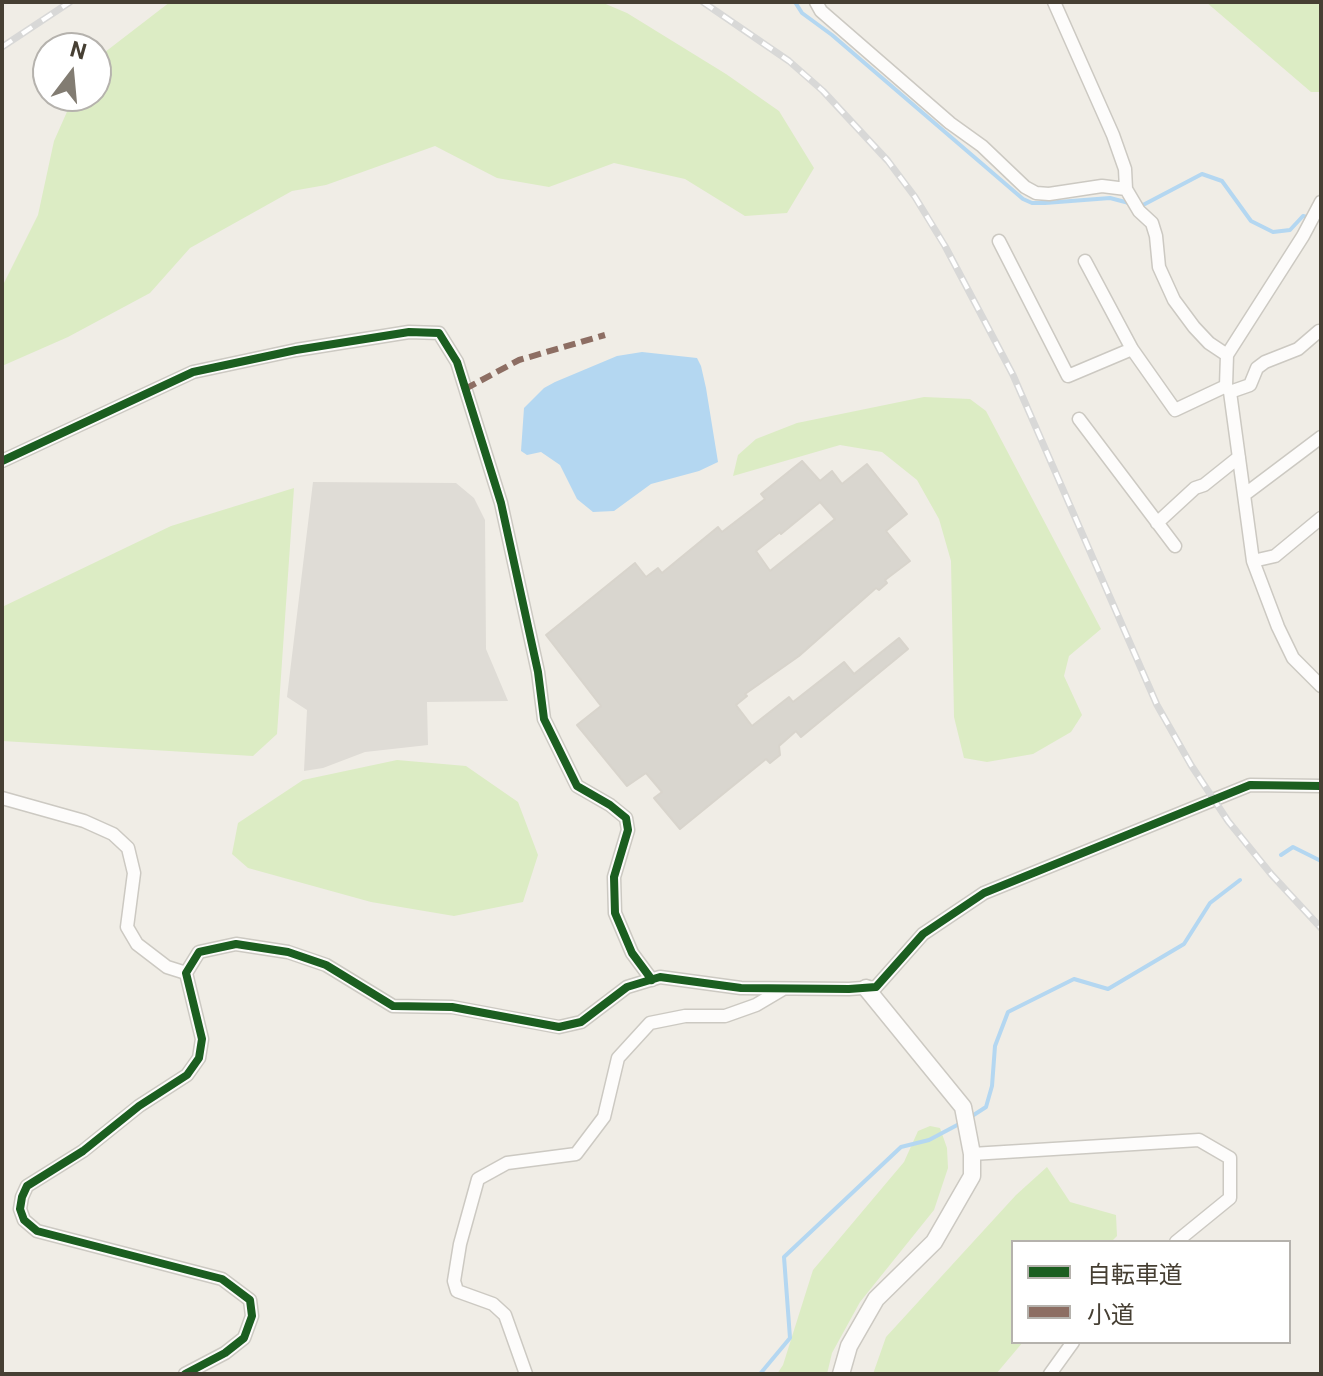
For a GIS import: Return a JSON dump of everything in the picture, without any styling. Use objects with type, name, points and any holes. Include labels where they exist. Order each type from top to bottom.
[{"type":"street","points":[[816,2],[821,11],[950,123],[982,146],[1025,187],[1036,193],[1049,194],[1102,186],[1128,192]]},
{"type":"street","points":[[1054,2],[1113,135],[1125,169],[1128,192],[1139,211],[1152,223],[1159,267],[1174,300],[1201,335],[1227,355]]},
{"type":"street","points":[[1320,204],[1227,355],[1228,389],[1253,561],[1293,658],[1321,686]]},
{"type":"street","points":[[999,241],[1068,376],[1132,349]]},
{"type":"street","points":[[1085,261],[1132,349],[1175,410],[1228,389],[1250,385],[1257,368],[1298,349],[1319,331]]},
{"type":"street","points":[[2,461],[193,372],[296,350],[409,332],[439,333],[457,362],[501,503],[538,672],[544,719],[577,786],[626,818],[628,830],[614,877],[615,913],[632,953],[652,980]]},
{"type":"street","points":[[1079,419],[1175,546]]},
{"type":"street","points":[[1244,495],[1321,437]]},
{"type":"street","points":[[1157,523],[1195,488],[1204,485],[1239,457]]},
{"type":"street","points":[[1253,561],[1275,556],[1321,518]]},
{"type":"street","points":[[185,1374],[225,1353],[244,1338],[252,1316],[250,1300],[222,1279],[37,1231],[24,1220],[20,1209],[27,1186],[83,1151],[139,1106],[187,1075],[199,1058],[202,1039],[186,973],[199,952],[236,944],[288,952],[326,965],[393,1006],[452,1007],[559,1027],[581,1022],[627,987],[660,977],[741,988],[876,987],[923,934],[984,893],[1250,785],[1321,786]]},
{"type":"street","points":[[2,798],[84,821],[113,834],[128,848],[134,873],[127,927],[137,944],[167,967],[186,973]]},
{"type":"street","points":[[526,1374],[505,1315],[493,1304],[457,1291],[454,1281],[460,1244],[478,1179],[507,1163],[576,1154],[604,1117],[618,1058],[650,1023],[685,1016],[725,1016],[756,1005],[785,988]]},
{"type":"street","points":[[841,1374],[849,1346],[876,1299],[934,1242],[972,1176],[972,1154],[963,1107],[866,988]]},
{"type":"street","points":[[972,1154],[1199,1140],[1230,1158],[1230,1198],[1178,1240]]},
{"type":"street","points":[[1050,1374],[1072,1344]]},
{"type":"green space","points":[[170,2],[601,2],[627,13],[779,111],[814,168],[787,213],[745,216],[685,179],[614,163],[549,187],[497,178],[435,146],[326,185],[292,191],[190,248],[150,293],[68,337],[2,366],[2,287],[38,215],[54,141],[67,112],[112,112],[112,47]]},
{"type":"green space","points":[[1206,2],[1321,2],[1321,92],[1311,92]]},
{"type":"green space","points":[[924,397],[970,399],[986,411],[1101,629],[1069,656],[1064,676],[1082,715],[1071,732],[1033,754],[987,762],[964,758],[954,717],[951,561],[939,519],[917,480],[882,452],[840,445],[733,476],[738,455],[756,439],[797,423]]},
{"type":"green space","points":[[294,488],[277,734],[253,756],[2,741],[2,607],[171,526]]},
{"type":"green space","points":[[397,760],[466,766],[518,802],[538,855],[523,902],[454,916],[371,902],[248,868],[232,854],[238,823],[303,780]]},
{"type":"green space","points":[[930,1126],[940,1128],[947,1148],[948,1168],[934,1210],[860,1302],[832,1353],[827,1374],[777,1374],[783,1365],[813,1270],[904,1162],[918,1131]]},
{"type":"green space","points":[[1047,1167],[1070,1202],[1116,1215],[1117,1236],[1113,1240],[1011,1240],[1011,1344],[1021,1344],[996,1374],[873,1374],[886,1337],[1016,1195]]},
{"type":"shaded area","points":[[313,482],[456,483],[474,498],[485,520],[486,649],[508,701],[427,702],[428,745],[365,752],[323,768],[304,771],[307,710],[287,697]]},
{"type":"water","points":[[642,352],[697,358],[706,388],[718,462],[699,471],[651,484],[614,511],[593,512],[577,499],[560,465],[541,452],[527,455],[521,451],[524,408],[544,388],[555,382],[617,356]]},
{"type":"building","points":[[802,461],[820,481],[832,471],[842,484],[867,464],[907,514],[886,531],[910,561],[799,656],[745,694],[747,696],[736,705],[752,726],[789,697],[793,702],[844,662],[854,674],[899,638],[908,649],[801,737],[796,731],[779,746],[780,755],[770,763],[766,759],[680,829],[654,798],[662,792],[646,773],[627,786],[577,725],[601,706],[546,635],[635,563],[646,577],[658,568],[662,573],[718,527],[722,532],[765,499],[761,494]],"holes":[[[820,502],[835,519],[770,571],[756,551]]]},
{"type":"waterway","points":[[795,2],[802,13],[832,35],[1023,199],[1045,203],[1110,198],[1129,203]]},
{"type":"waterway","points":[[1138,204],[1143,205],[1202,174],[1222,181],[1251,221],[1273,232],[1290,230],[1303,216],[1321,220]]},
{"type":"waterway","points":[[1281,855],[1293,847],[1321,861]]},
{"type":"waterway","points":[[969,1118],[986,1107],[992,1086],[995,1046],[1008,1012],[1074,979],[1108,989],[1184,944],[1210,903],[1240,880]]},
{"type":"waterway","points":[[760,1374],[790,1338],[784,1257],[901,1147],[929,1140],[961,1123]]},
{"type":"railway","points":[[2,47],[70,2]]},
{"type":"railway","points":[[703,2],[789,61],[823,91],[888,161],[915,197],[945,246],[1013,375],[1157,705],[1228,821],[1321,928]]},
{"type":"marked path","points":[[465,389],[519,360],[605,335]]},
{"type":"cycle path","points":[[2,461],[193,372],[296,350],[409,332],[439,333],[457,362],[501,503],[538,672],[544,719],[577,786],[626,818],[628,830],[614,877],[615,913],[632,953],[652,980]]},
{"type":"cycle path","points":[[185,1374],[225,1353],[244,1338],[252,1316],[250,1300],[222,1279],[37,1231],[24,1220],[20,1209],[27,1186],[83,1151],[139,1106],[187,1075],[199,1058],[202,1039],[186,973],[199,952],[236,944],[288,952],[326,965],[393,1006],[452,1007],[559,1027],[581,1022],[627,987],[660,977],[741,988],[876,987],[923,934],[984,893],[1250,785],[1321,786]]}]
